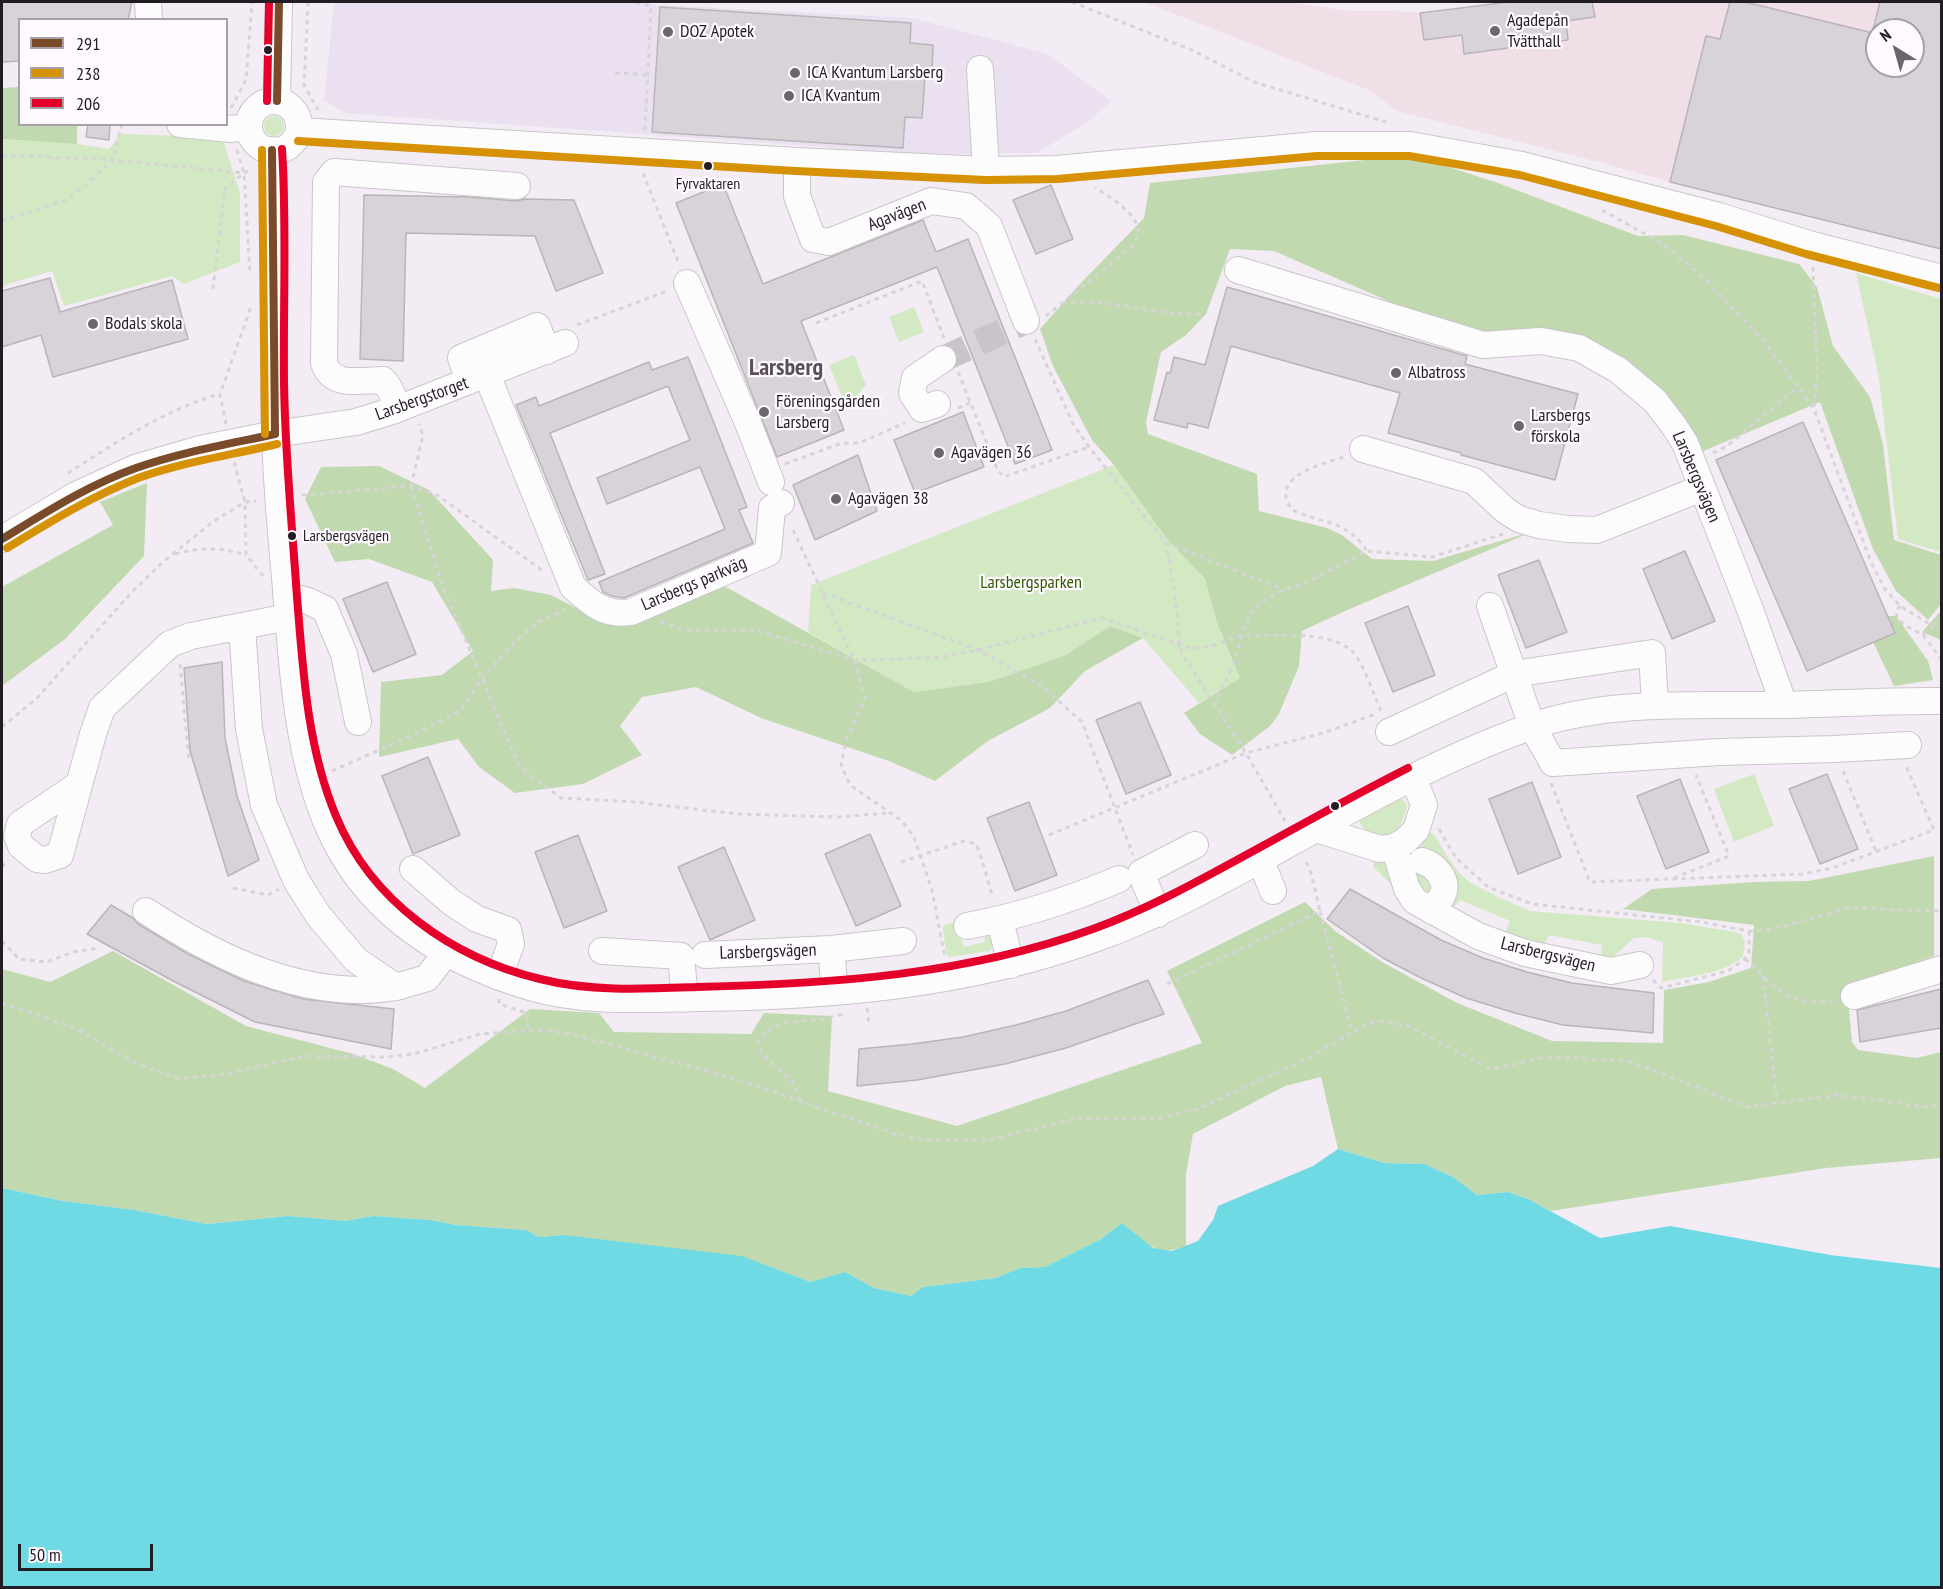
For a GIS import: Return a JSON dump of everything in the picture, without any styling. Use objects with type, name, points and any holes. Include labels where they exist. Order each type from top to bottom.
[{"type":"street","points":[[148,2],[149,18]]},
{"type":"street","points":[[277,101],[279,2]]},
{"type":"street","points":[[980,69],[986,170]]},
{"type":"street","points":[[227,127],[252,116],[258,106],[265,102],[277,101],[294,110],[308,131],[280,150],[273,158],[275,434],[291,657],[304,743],[326,820],[352,869],[391,915],[411,932],[446,953],[533,988],[573,996],[685,999],[835,992],[924,983],[1011,965],[1093,940],[1158,914],[1413,777],[1532,726],[1572,715],[1655,706],[1941,701]]},
{"type":"street","points":[[211,126],[227,127],[251,135],[273,158]]},
{"type":"street","name":"Agavägen","points":[[308,131],[933,169],[986,170],[1056,169],[1317,145],[1410,145],[1522,165],[1719,216],[1809,244],[1941,278]]},
{"type":"street","name":"Agavägen","points":[[797,161],[797,196],[813,238],[829,242],[931,201],[966,206],[989,226],[1034,325]]},
{"type":"street","points":[[403,407],[382,380],[337,380],[328,373],[324,363],[326,182],[334,172],[517,186]]},
{"type":"street","name":"Larsbergsvägen","points":[[1238,270],[1483,345],[1541,340],[1579,348],[1595,356],[1636,385],[1665,413],[1685,443],[1751,612],[1784,705]]},
{"type":"street","points":[[687,283],[773,485]]},
{"type":"street","name":"Larsbergstorget","points":[[2,539],[76,495],[135,468],[200,449],[275,434],[356,422],[403,407],[556,347]]},
{"type":"street","points":[[943,408],[922,409],[912,393],[915,378],[949,357]]},
{"type":"street","name":"Larsbergs parkväg","points":[[478,378],[573,587],[594,606],[616,614],[631,612],[768,553],[773,485]]},
{"type":"street","points":[[1363,448],[1474,481],[1506,511],[1519,519],[1539,525],[1568,529],[1598,530],[1702,488]]},
{"type":"street","points":[[78,785],[102,708],[170,644],[191,636],[242,626],[287,606],[308,602],[325,609],[344,654],[358,722]]},
{"type":"street","points":[[1490,606],[1532,726],[1553,763],[1687,754],[1903,746]]},
{"type":"street","points":[[242,626],[249,729],[264,805],[296,880],[318,915],[356,960],[396,987]]},
{"type":"street","points":[[1385,722],[1514,675],[1652,653],[1655,706]]},
{"type":"street","points":[[1316,829],[1380,849],[1394,847],[1405,841],[1416,830],[1424,805],[1413,777]]},
{"type":"street","points":[[968,926],[1000,920],[1072,898],[1130,876],[1195,845]]},
{"type":"street","name":"Larsbergsvägen","points":[[1394,847],[1407,888],[1415,901],[1478,936],[1525,953],[1611,971],[1640,965]]},
{"type":"street","points":[[1260,859],[1273,891]]},
{"type":"street","points":[[1422,861],[1438,870],[1444,881],[1443,894],[1432,911]]},
{"type":"street","points":[[413,869],[444,896],[477,919],[508,930],[511,944],[499,976]]},
{"type":"street","points":[[1130,876],[1158,914]]},
{"type":"street","points":[[146,911],[183,935],[262,972],[302,984],[364,990],[396,987],[427,978],[446,953]]},
{"type":"street","points":[[1000,920],[1011,965]]},
{"type":"street","name":"Larsbergsvägen","points":[[705,955],[831,949],[903,941]]},
{"type":"street","name":"Larsbergsvägen","points":[[831,949],[835,992]]},
{"type":"street","points":[[602,951],[681,956],[685,999]]},
{"type":"street","points":[[1854,996],[1941,969]]},
{"type":"path","points":[[228,121],[230,110],[246,80],[252,2]]},
{"type":"path","points":[[308,131],[318,111],[304,85],[309,2]]},
{"type":"path","points":[[636,2],[651,6],[643,174],[687,283]]},
{"type":"path","points":[[1072,2],[1194,51],[1254,82],[1390,124]]},
{"type":"path","points":[[615,73],[648,75]]},
{"type":"path","points":[[2,221],[66,200],[88,183],[113,160],[122,126]]},
{"type":"path","points":[[227,127],[244,173],[251,280]]},
{"type":"path","points":[[2,155],[113,160],[244,173]]},
{"type":"path","points":[[213,289],[225,189],[244,173],[273,158]]},
{"type":"path","points":[[1088,182],[1127,210],[1137,224],[1138,236],[1129,249],[1034,325],[1073,424],[1166,543],[1174,586],[1180,647],[1285,821]]},
{"type":"path","points":[[1604,211],[1661,243],[1700,274],[1764,341],[1814,410],[1871,562],[1885,589],[1900,606],[1941,626]]},
{"type":"path","points":[[1809,244],[1813,263],[1817,371],[1814,410]]},
{"type":"path","points":[[816,323],[922,281],[949,357],[998,471],[1004,477],[1089,447]]},
{"type":"path","points":[[1060,305],[1071,302],[1100,302],[1186,316],[1204,315]]},
{"type":"path","points":[[227,429],[220,394],[252,303]]},
{"type":"path","points":[[1727,446],[1799,387]]},
{"type":"path","points":[[62,477],[130,435],[192,403],[220,394]]},
{"type":"path","points":[[943,408],[970,403]]},
{"type":"path","points":[[403,407],[423,435],[411,486],[445,592],[519,766],[561,798],[634,802],[737,814],[838,817],[891,813],[850,785],[841,764],[846,741],[865,698],[854,660],[773,485],[842,443],[859,443],[912,419]]},
{"type":"path","points":[[1363,448],[1299,474],[1287,484],[1285,492],[1289,507],[1294,511],[1342,527],[1352,533],[1367,551]]},
{"type":"path","points":[[234,461],[245,502],[246,555],[287,606]]},
{"type":"path","points":[[302,495],[411,486],[437,495],[541,570],[573,587]]},
{"type":"path","points":[[2,727],[37,698],[131,593],[172,554],[245,502],[256,501]]},
{"type":"path","points":[[1215,706],[1236,658],[1249,617],[1260,603],[1284,590],[1304,584],[1367,551],[1432,557],[1539,525]]},
{"type":"path","points":[[1166,543],[1284,590]]},
{"type":"path","points":[[172,554],[203,548],[246,555]]},
{"type":"path","points":[[822,592],[978,650],[1042,686],[1082,722],[1115,809],[1130,876]]},
{"type":"path","points":[[314,782],[338,768],[460,711],[483,678],[512,644],[537,623],[566,609],[594,606]]},
{"type":"path","points":[[1900,606],[1895,612],[1903,624],[1923,636],[1941,660]]},
{"type":"path","points":[[631,612],[684,630],[754,630],[854,660],[935,658],[978,650],[1101,618],[1194,650],[1242,635],[1326,638],[1352,651]]},
{"type":"path","points":[[1923,636],[1935,625]]},
{"type":"path","points":[[179,641],[189,763]]},
{"type":"path","points":[[1049,835],[1246,753],[1323,733],[1385,722]]},
{"type":"path","points":[[1550,758],[1544,765],[1590,882],[1817,872],[1934,830],[1903,746]]},
{"type":"path","points":[[1834,750],[1876,852]]},
{"type":"path","points":[[1672,879],[1729,856],[1687,754]]},
{"type":"path","points":[[1424,805],[1456,858],[1488,887],[1532,903],[1701,922],[1749,931],[1772,929],[1848,908],[1941,911]]},
{"type":"path","points":[[901,862],[963,841],[976,844],[1000,920]]},
{"type":"path","points":[[1304,856],[1311,873],[1352,1032]]},
{"type":"path","points":[[233,888],[268,895],[296,880]]},
{"type":"path","points":[[1167,984],[1320,911]]},
{"type":"path","points":[[1640,965],[1661,988],[1728,971],[1745,959],[1749,953],[1749,931]]},
{"type":"path","points":[[2,941],[19,959],[47,962],[73,952],[99,948]]},
{"type":"path","points":[[1745,959],[1790,998],[1808,1002],[1854,996]]},
{"type":"path","points":[[1763,976],[1777,1103]]},
{"type":"path","points":[[498,1002],[527,1013],[528,1030]]},
{"type":"path","points":[[2,1003],[77,1029],[137,1064],[177,1078],[216,1076],[305,1056],[385,1058],[414,1054],[480,1034],[528,1030],[567,1033],[736,1078],[896,1134],[917,1139],[984,1141],[1075,1119],[1155,1119],[1202,1108],[1308,1058],[1370,1022],[1385,1021],[1408,1026],[1491,1069],[1546,1057],[1630,1062],[1747,1107],[1839,1095],[1927,1107],[1941,1104]]},
{"type":"path","points":[[799,1101],[794,1085],[780,1069],[766,1060],[759,1049],[758,1040],[771,1027],[783,1022],[815,1020],[853,1013]]},
{"type":"shaded area","points":[[334,2],[641,2],[657,5],[912,18],[1048,54],[1111,101],[1089,121],[1037,153],[923,154],[345,113],[324,101]]},
{"type":"shaded area","points":[[1144,2],[1289,2],[1348,11],[1420,13],[1509,2],[1941,2],[1941,249],[1670,182],[1397,111],[1369,90]]},
{"type":"green space","points":[[18,87],[18,126],[77,126],[77,144],[2,139],[2,88]]},
{"type":"green space","points":[[270,116],[278,116],[284,122],[284,130],[278,136],[270,136],[264,130],[264,122]]},
{"type":"green space","points":[[120,134],[222,137],[240,193],[240,262],[184,284],[172,276],[64,306],[52,271],[2,286],[2,139],[77,144],[109,149]]},
{"type":"green space","points":[[1412,155],[1498,183],[1638,236],[1683,235],[1799,264],[1817,287],[1833,346],[1870,397],[1883,444],[1894,540],[1941,555],[1941,604],[1928,620],[1896,591],[1873,549],[1820,402],[1701,452],[1693,433],[1678,409],[1651,383],[1619,359],[1479,334],[1443,325],[1274,251],[1230,249],[1206,314],[1186,335],[1161,352],[1146,422],[1148,434],[1257,474],[1259,511],[1327,528],[1342,535],[1372,559],[1433,561],[1534,531],[1302,631],[1299,666],[1279,714],[1270,726],[1232,755],[1200,734],[1184,713],[1240,678],[1217,623],[1205,579],[1167,539],[1114,465],[1092,440],[1053,366],[1040,329],[1144,218],[1150,183]]},
{"type":"green space","points":[[1856,273],[1941,299],[1941,552],[1898,539],[1879,378]]},
{"type":"green space","points":[[914,307],[924,332],[899,342],[889,317]]},
{"type":"green space","points":[[854,355],[866,385],[852,401],[841,394],[829,365]]},
{"type":"green space","name":"Larsbergsparken","points":[[1114,465],[1167,539],[1205,579],[1217,623],[1240,678],[1199,703],[1143,638],[1110,626],[1066,655],[989,682],[914,692],[808,632],[811,585]]},
{"type":"green space","points":[[379,466],[429,490],[493,560],[491,591],[514,588],[551,595],[607,624],[719,583],[914,692],[989,682],[1066,655],[1110,626],[1143,638],[1085,671],[1050,708],[988,741],[935,781],[889,761],[761,718],[696,687],[642,697],[620,726],[642,755],[583,784],[515,793],[479,767],[458,739],[379,757],[381,682],[442,675],[473,651],[432,582],[369,559],[335,562],[305,499],[321,467]]},
{"type":"green space","points":[[147,483],[144,556],[65,639],[2,686],[2,587],[113,525],[100,502]]},
{"type":"green space","points":[[1941,611],[1941,640],[1922,632]]},
{"type":"green space","points":[[1887,616],[1896,616],[1928,661],[1933,680],[1894,686],[1873,642]]},
{"type":"green space","points":[[1754,774],[1774,826],[1734,842],[1714,789]]},
{"type":"green space","points":[[1399,797],[1407,804],[1405,815],[1395,835],[1387,838],[1366,833],[1360,823],[1360,818]]},
{"type":"green space","points":[[1430,833],[1434,834],[1460,874],[1471,883],[1530,911],[1681,923],[1735,932],[1742,935],[1745,942],[1743,957],[1724,968],[1662,982],[1663,942],[1646,937],[1634,938],[1612,958],[1600,959],[1602,945],[1549,935],[1544,946],[1505,934],[1510,921],[1460,900],[1451,911],[1436,877],[1432,892],[1427,893],[1417,889],[1409,854],[1418,849]]},
{"type":"green space","points":[[1934,856],[1934,956],[1847,987],[1852,1042],[1858,1050],[1917,1058],[1941,1052],[1941,1158],[1826,1168],[1551,1211],[1508,1192],[1477,1195],[1453,1177],[1424,1164],[1384,1163],[1338,1149],[1321,1077],[1285,1086],[1193,1134],[1186,1174],[1186,1246],[1166,1250],[1158,1249],[1144,1242],[1122,1223],[1101,1239],[1045,1267],[1020,1268],[996,1278],[923,1287],[911,1296],[874,1288],[845,1272],[810,1282],[777,1270],[564,1235],[539,1237],[526,1230],[373,1216],[345,1221],[288,1216],[207,1224],[134,1210],[63,1201],[2,1188],[2,969],[50,982],[113,951],[246,1026],[353,1054],[393,1069],[425,1088],[530,1009],[599,1013],[614,1032],[751,1034],[764,1013],[832,1016],[828,1091],[957,1126],[1202,1043],[1167,971],[1305,902],[1335,931],[1382,962],[1457,1003],[1552,1041],[1663,1043],[1664,990],[1709,982],[1751,968],[1754,925],[1623,909],[1652,889],[1809,881]]},
{"type":"green space","points":[[1374,860],[1388,861],[1442,928],[1440,930],[1408,912],[1396,895],[1393,886],[1373,867]]},
{"type":"green space","points":[[956,922],[964,947],[985,942],[985,931],[990,930],[993,946],[989,951],[949,957],[946,953],[943,928],[944,925]]},
{"type":"water","points":[[1338,1149],[1384,1163],[1424,1164],[1453,1177],[1477,1195],[1508,1192],[1530,1200],[1600,1238],[1670,1226],[1830,1255],[1941,1268],[1941,1587],[2,1587],[2,1188],[63,1201],[134,1210],[207,1224],[288,1216],[345,1221],[373,1216],[526,1230],[539,1237],[564,1235],[742,1256],[810,1282],[845,1272],[874,1288],[911,1296],[923,1287],[996,1278],[1020,1268],[1045,1267],[1101,1239],[1122,1223],[1153,1248],[1172,1251],[1198,1241],[1213,1220],[1218,1206],[1313,1166]]},
{"type":"building","points":[[2,2],[132,2],[128,18],[18,18],[18,61],[2,62]]},
{"type":"building","name":"Agadepån Tvätthall","points":[[1509,2],[1592,2],[1595,17],[1566,21],[1568,40],[1464,54],[1462,35],[1424,40],[1420,13]]},
{"type":"building","points":[[1730,2],[1745,2],[1865,31],[1865,78],[1925,78],[1925,18],[1876,18],[1880,2],[1941,2],[1941,249],[1670,182],[1706,36],[1720,39]]},
{"type":"building","name":"ICA Kvantum","points":[[660,7],[911,23],[910,43],[933,45],[932,75],[925,76],[922,118],[905,117],[903,148],[652,132]]},
{"type":"building","points":[[88,126],[110,126],[109,140],[86,137]]},
{"type":"building","points":[[723,184],[763,284],[923,220],[936,252],[968,239],[1052,450],[1015,464],[937,267],[801,321],[844,430],[777,457],[676,203]]},
{"type":"building","points":[[1051,185],[1073,239],[1036,254],[1013,200]]},
{"type":"building","points":[[364,195],[469,197],[516,201],[525,199],[574,200],[603,273],[556,291],[535,236],[406,233],[403,361],[360,359]]},
{"type":"building","name":"Bodals skola","points":[[50,278],[60,312],[172,280],[188,339],[53,377],[41,335],[2,347],[2,291]]},
{"type":"building","points":[[1227,287],[1467,356],[1465,364],[1578,394],[1555,480],[1388,433],[1400,393],[1231,346],[1208,428],[1188,423],[1187,428],[1154,420],[1167,372],[1170,373],[1174,357],[1205,365]]},
{"type":"building","points":[[688,357],[747,507],[739,510],[753,543],[624,598],[611,596],[603,592],[599,582],[725,529],[700,467],[607,504],[597,478],[690,440],[668,386],[550,433],[605,574],[588,580],[516,405],[536,397],[539,406],[649,362],[652,370]]},
{"type":"building","name":"Agavägen 36","points":[[963,412],[984,467],[915,493],[894,440]]},
{"type":"building","points":[[1803,422],[1895,633],[1807,671],[1716,460]]},
{"type":"building","name":"Agavägen 38","points":[[858,455],[877,511],[815,540],[793,485]]},
{"type":"building","points":[[1685,551],[1715,621],[1672,639],[1643,569]]},
{"type":"building","points":[[1539,560],[1567,632],[1526,648],[1498,575]]},
{"type":"building","points":[[387,582],[416,654],[373,672],[343,599]]},
{"type":"building","points":[[1408,606],[1435,675],[1393,692],[1365,623]]},
{"type":"building","points":[[222,662],[225,738],[237,796],[259,860],[228,876],[190,751],[184,668]]},
{"type":"building","points":[[1140,702],[1171,775],[1126,794],[1096,720]]},
{"type":"building","points":[[428,757],[460,835],[413,854],[382,776]]},
{"type":"building","points":[[1827,774],[1858,849],[1820,864],[1789,789]]},
{"type":"building","points":[[1680,779],[1709,852],[1666,869],[1637,796]]},
{"type":"building","points":[[1532,782],[1561,857],[1518,874],[1489,799]]},
{"type":"building","points":[[1029,802],[1057,875],[1015,891],[987,818]]},
{"type":"building","points":[[870,834],[901,906],[856,926],[825,854]]},
{"type":"building","points":[[578,835],[607,911],[564,928],[535,852]]},
{"type":"building","points":[[724,847],[755,920],[710,940],[678,867]]},
{"type":"building","points":[[1350,889],[1441,940],[1483,958],[1572,983],[1654,993],[1653,1033],[1563,1025],[1466,998],[1421,978],[1383,958],[1327,919]]},
{"type":"building","points":[[111,905],[188,954],[244,981],[303,999],[394,1009],[391,1049],[255,1022],[175,982],[87,934]]},
{"type":"building","points":[[1148,980],[1164,1014],[1066,1048],[1005,1064],[917,1080],[857,1086],[859,1049],[963,1037],[1016,1025],[1066,1011]]},
{"type":"building","points":[[1941,989],[1941,1028],[1860,1042],[1857,1010]]},
{"type":"tunnel","points":[[943,359],[1026,321]]},
{"type":"transit line","name":"206","points":[[267,101],[269,2]]},
{"type":"transit line","name":"291","points":[[277,101],[279,2]]},
{"type":"transit line","name":"238","points":[[298,141],[986,180],[1057,179],[1317,156],[1409,156],[1520,175],[1716,226],[1806,254],[1939,288]]},
{"type":"transit line","name":"206","points":[[282,149],[286,436],[302,652],[312,736],[326,790],[351,847],[370,874],[393,899],[418,922],[446,941],[476,957],[507,969],[559,983],[598,988],[798,983],[947,967],[1045,945],[1138,911],[1408,768]]},
{"type":"transit line","name":"238","points":[[262,150],[265,434]]},
{"type":"transit line","name":"291","points":[[272,150],[275,434]]},
{"type":"transit line","name":"291","points":[[2,539],[84,491],[136,468],[188,453],[275,434]]},
{"type":"transit line","name":"238","points":[[7,548],[88,501],[138,478],[190,463],[277,444]]},
{"type":"place","name":"Agadepån Tvätthall","points":[[1495,31]]},
{"type":"place","name":"DOZ Apotek","points":[[668,32]]},
{"type":"place","name":"ICA Kvantum Larsberg","points":[[795,73]]},
{"type":"place","name":"ICA Kvantum","points":[[789,96]]},
{"type":"place","name":"Fyrvaktaren","points":[[708,166]]},
{"type":"place","name":"Bodals skola","points":[[93,324]]},
{"type":"place","name":"Albatross","points":[[1396,373]]},
{"type":"place","name":"Föreningsgården Larsberg","points":[[764,412]]},
{"type":"place","name":"Larsbergs förskola","points":[[1519,426]]},
{"type":"place","name":"Agavägen 36","points":[[939,453]]},
{"type":"place","name":"Agavägen 38","points":[[836,499]]},
{"type":"place","name":"Larsbergsvägen","points":[[292,536]]},
{"type":"district","name":"Larsberg","points":[[786,368]]}]
